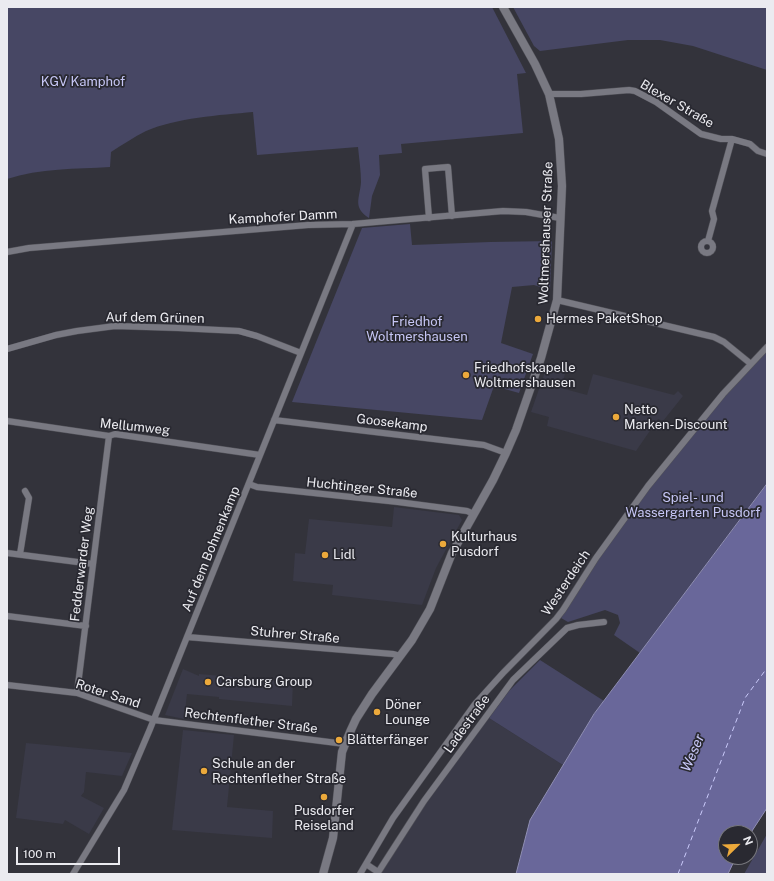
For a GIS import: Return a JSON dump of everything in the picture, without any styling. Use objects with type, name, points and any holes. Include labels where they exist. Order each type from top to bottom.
[{"type":"street","name":"Woltmershauser Straße","points":[[323,874],[333,838],[340,768],[345,744],[356,719],[412,640],[430,609],[452,553],[506,453],[516,430],[541,358],[557,300],[562,186],[559,139],[549,94],[535,64],[503,7]]},
{"type":"street","name":"Blexer Straße","points":[[549,94],[581,94],[629,90],[635,91],[656,102],[701,134],[721,139],[732,139],[750,144],[758,151],[767,154]]},
{"type":"street","points":[[708,241],[714,219],[712,211],[732,139]]},
{"type":"street","points":[[429,218],[425,169],[448,167],[452,216]]},
{"type":"street","name":"Kamphofer Damm","points":[[7,252],[29,248],[308,225],[353,224],[503,211],[526,212],[560,218]]},
{"type":"street","name":"Auf dem Bohnenkamp","points":[[73,874],[124,790],[154,720],[353,224]]},
{"type":"street","points":[[557,300],[714,337],[724,342],[751,364]]},
{"type":"street","name":"Auf dem Grünen","points":[[7,349],[56,335],[115,326],[239,331],[257,336],[301,353]]},
{"type":"street","name":"Westerdeich","points":[[360,874],[380,838],[401,806],[475,704],[556,619],[596,558],[648,486],[723,394],[767,347]]},
{"type":"street","name":"Goosekamp","points":[[274,420],[484,445],[506,453]]},
{"type":"street","name":"Mellumweg","points":[[7,422],[109,436],[115,434],[260,455]]},
{"type":"street","name":"Fedderwarder Weg","points":[[77,693],[109,436]]},
{"type":"street","name":"Huchtinger Straße","points":[[249,484],[257,487],[398,502],[466,511],[474,514]]},
{"type":"street","points":[[20,554],[30,498],[25,491]]},
{"type":"street","points":[[7,553],[94,564]]},
{"type":"street","points":[[7,616],[86,626]]},
{"type":"street","name":"Ladestraße","points":[[377,873],[424,801],[513,680],[567,628],[578,625],[604,622]]},
{"type":"street","name":"Stuhrer Straße","points":[[187,637],[393,654],[400,656]]},
{"type":"street","name":"Roter Sand","points":[[7,685],[77,693],[154,720]]},
{"type":"street","name":"Rechtenflether Straße","points":[[154,720],[345,744]]},
{"type":"street","points":[[366,864],[377,873]]},
{"type":"shaded area","points":[[546,369],[565,374],[561,388],[587,395],[593,374],[674,395],[678,391],[683,396],[663,421],[658,419],[636,451],[547,426],[549,417],[531,412]]},
{"type":"shaded area","points":[[394,507],[459,515],[462,520],[436,568],[422,605],[332,595],[333,585],[293,581],[295,553],[305,554],[309,519],[392,527]]},
{"type":"shaded area","points":[[183,669],[199,676],[199,674],[293,682],[292,706],[219,699],[219,697],[187,694],[184,719],[165,715]]},
{"type":"shaded area","points":[[484,715],[563,765],[530,820],[516,874],[375,874],[422,798]]},
{"type":"shaded area","name":"Schule an der Rechtenflether Straße","points":[[183,730],[234,735],[227,807],[273,811],[272,838],[172,830]]},
{"type":"shaded area","points":[[26,743],[132,753],[122,776],[86,772],[84,792],[81,796],[104,808],[89,834],[65,820],[63,824],[16,818]]},
{"type":"green space","name":"KGV Kamphof","points":[[7,7],[492,7],[526,73],[517,74],[523,133],[401,144],[402,153],[379,155],[380,175],[372,196],[369,218],[360,210],[358,202],[361,182],[358,147],[257,155],[253,112],[184,120],[146,131],[111,152],[110,167],[45,171],[20,175],[7,179]]},
{"type":"green space","points":[[513,7],[767,7],[767,70],[693,46],[660,40],[628,40],[540,51],[534,46]]},
{"type":"green space","name":"Friedhof Woltmershausen","points":[[410,224],[412,245],[552,241],[550,290],[534,285],[512,287],[501,343],[533,354],[519,393],[494,386],[482,420],[292,402],[362,228]]},
{"type":"green space","name":"Spiel- und Wassergarten Pusdorf","points":[[767,350],[767,484],[640,653],[614,635],[620,623],[618,615],[605,610],[568,622],[561,618],[607,546],[654,481],[724,397]]},
{"type":"green space","points":[[540,660],[604,701],[594,714],[563,765],[489,718],[509,691]]},
{"type":"green space","points":[[767,834],[767,874],[744,874],[749,865],[758,865],[758,850]]},
{"type":"water","name":"Weser","points":[[767,484],[767,808],[756,825],[718,825],[718,865],[732,865],[728,874],[516,874],[530,820],[594,714]]},
{"type":"ferry route","points":[[678,874],[745,698],[767,668]]},
{"type":"place","name":"Hermes PaketShop","points":[[538,319]]},
{"type":"place","name":"Friedhofskapelle Woltmershausen","points":[[466,375]]},
{"type":"place","name":"Netto Marken-Discount","points":[[616,417]]},
{"type":"place","name":"Kulturhaus Pusdorf","points":[[443,544]]},
{"type":"place","name":"Lidl","points":[[325,555]]},
{"type":"place","name":"Carsburg Group","points":[[208,682]]},
{"type":"place","name":"Döner Lounge","points":[[377,712]]},
{"type":"place","name":"Blätterfänger","points":[[339,740]]},
{"type":"place","name":"Schule an der Rechtenflether Straße","points":[[204,771]]},
{"type":"place","name":"Pusdorfer Reiseland","points":[[324,797]]}]
